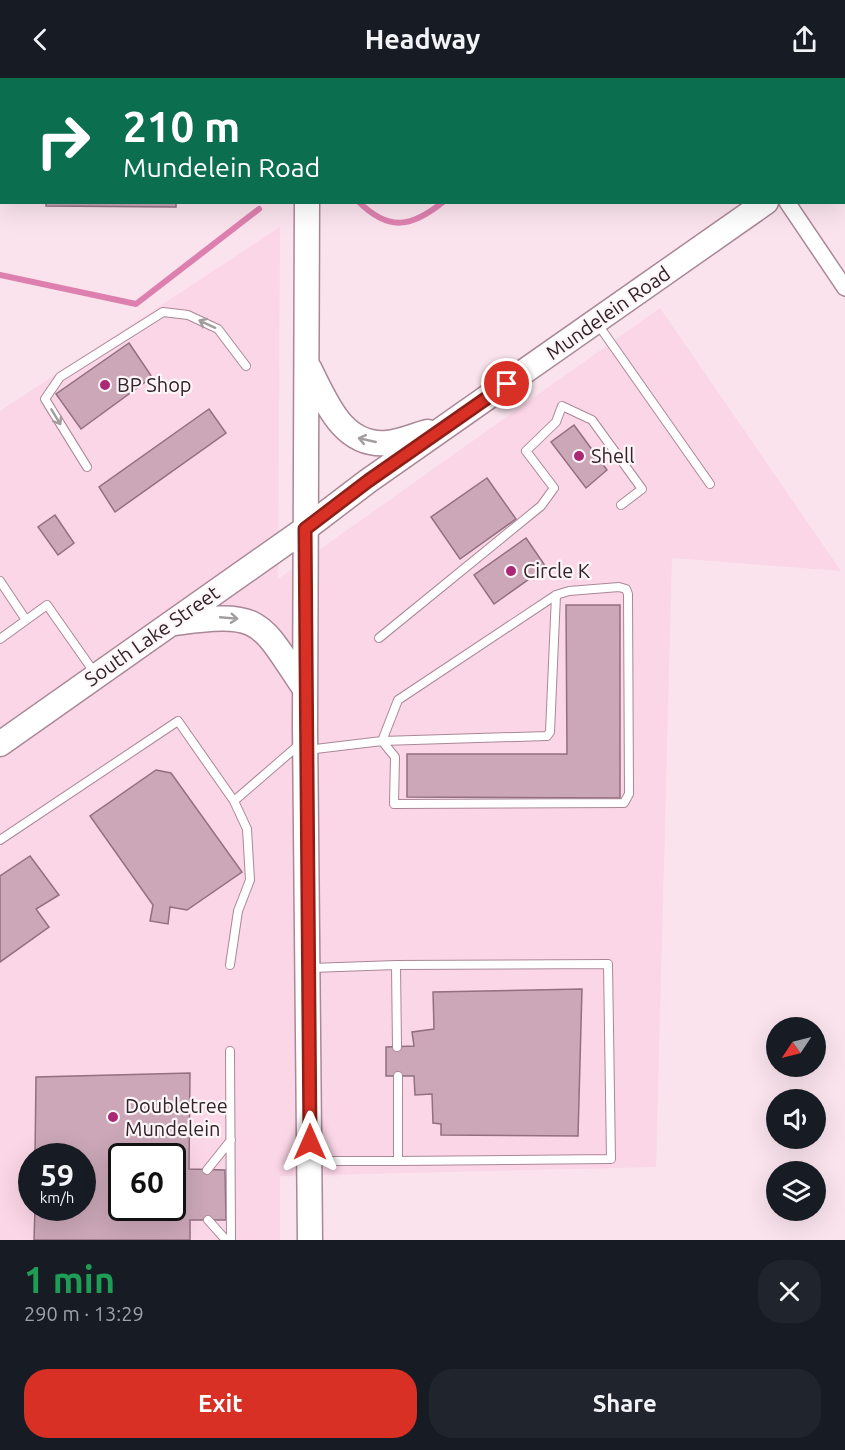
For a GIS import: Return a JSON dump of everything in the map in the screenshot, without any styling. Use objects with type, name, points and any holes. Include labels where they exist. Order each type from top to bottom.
[{"type":"main road","points":[[307,204],[305,744],[310,1240]]},
{"type":"main road","name":"Mundelein Road","points":[[305,529],[752,209]]},
{"type":"main road","points":[[306,363],[342,427],[363,441],[387,443],[444,428]]},
{"type":"main road","name":"South Lake Street","points":[[0,744],[305,529]]},
{"type":"main road","points":[[171,623],[230,616],[252,622],[267,633],[305,689]]},
{"type":"street","points":[[788,204],[845,288]]},
{"type":"lane","points":[[87,467],[45,399],[60,377],[163,312],[188,315],[218,329],[246,366]]},
{"type":"lane","points":[[596,322],[710,484]]},
{"type":"lane","points":[[379,638],[541,506],[554,488],[526,451],[556,422],[562,406],[592,420],[642,489],[621,505]]},
{"type":"lane","points":[[0,581],[26,620]]},
{"type":"lane","points":[[620,587],[626,589],[628,594],[629,794],[624,803],[394,804],[395,757],[382,741],[399,700],[556,595],[569,591],[620,587]]},
{"type":"lane","points":[[234,801],[305,744],[547,736],[550,732],[556,595]]},
{"type":"lane","points":[[0,639],[47,605],[96,676]]},
{"type":"lane","points":[[0,840],[178,721],[234,801],[247,829],[250,880],[238,911],[230,965]]},
{"type":"lane","points":[[309,968],[396,965],[608,964],[611,1160],[310,1161]]},
{"type":"lane","points":[[396,965],[397,1047]]},
{"type":"lane","points":[[230,1051],[231,1240]]},
{"type":"lane","points":[[398,1076],[398,1161]]},
{"type":"lane","points":[[207,1170],[231,1140]]},
{"type":"lane","points":[[208,1220],[226,1240]]},
{"type":"shaded area","points":[[280,227],[278,579],[660,308],[841,571],[672,558],[656,1167],[280,1176],[280,1240],[0,1240],[0,411]]},
{"type":"building","points":[[46,204],[176,204],[176,207],[46,206]]},
{"type":"building","name":"BP Shop","points":[[129,343],[152,377],[81,429],[56,394]]},
{"type":"building","points":[[209,409],[226,433],[115,512],[99,487]]},
{"type":"building","name":"Shell","points":[[574,425],[607,470],[586,488],[551,442]]},
{"type":"building","points":[[487,478],[516,519],[460,559],[431,517]]},
{"type":"building","points":[[55,515],[74,543],[58,555],[38,527]]},
{"type":"building","points":[[526,538],[546,567],[494,604],[474,575]]},
{"type":"building","points":[[566,605],[620,605],[620,798],[407,797],[407,754],[567,754]]},
{"type":"building","points":[[156,770],[171,773],[242,872],[187,910],[170,907],[168,924],[150,921],[153,905],[90,816]]},
{"type":"building","points":[[30,856],[59,895],[36,909],[49,927],[0,962],[0,876]]},
{"type":"building","points":[[582,989],[578,1136],[441,1135],[441,1124],[433,1123],[432,1094],[415,1095],[414,1076],[386,1076],[386,1047],[414,1046],[412,1032],[434,1029],[433,992]]},
{"type":"building","name":"Doubletree Mundelein","points":[[190,1073],[189,1169],[225,1170],[226,1220],[190,1220],[190,1240],[34,1240],[35,1221],[96,1221],[96,1143],[35,1143],[36,1077]]},
{"type":"waterway","points":[[361,204],[380,218],[401,223],[421,217],[440,204]]},
{"type":"waterway","points":[[0,275],[136,304],[259,209]]},
{"type":"place","name":"BP Shop","points":[[105,385]]},
{"type":"place","name":"Shell","points":[[579,456]]},
{"type":"place","name":"Circle K","points":[[511,571]]},
{"type":"place","name":"Doubletree Mundelein","points":[[113,1117]]},
{"type":"route","points":[[310,1142],[305,529],[368,481],[507,384]]}]
